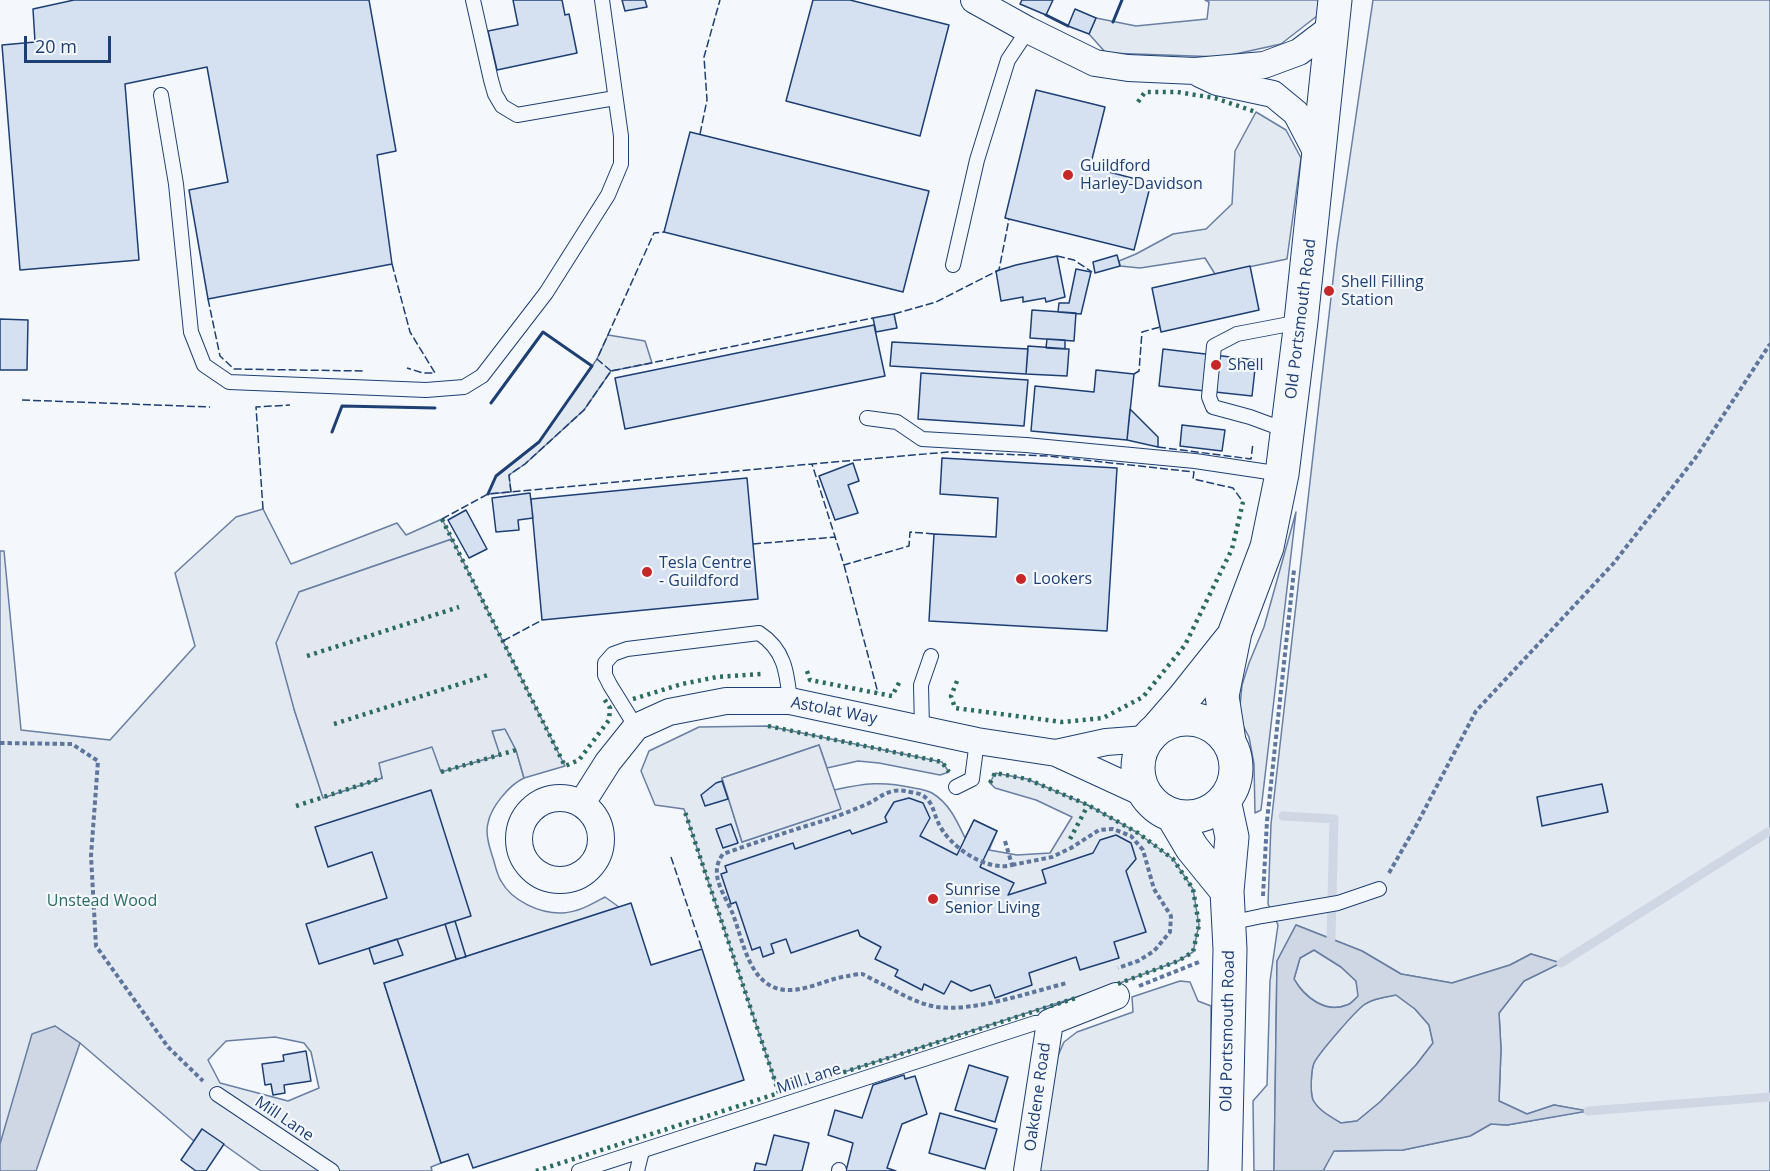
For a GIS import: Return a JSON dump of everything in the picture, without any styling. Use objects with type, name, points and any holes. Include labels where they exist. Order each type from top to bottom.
[{"type":"main road","name":"Old Portsmouth Road","points":[[1228,741],[1222,696],[1235,632],[1267,547],[1282,474],[1301,321],[1333,13]]},
{"type":"main road","name":"Old Portsmouth Road","points":[[1152,733],[1184,698],[1235,632]]},
{"type":"main road","points":[[1188,718],[1204,721],[1218,729],[1228,741],[1235,755],[1236,771],[1232,786],[1224,800],[1199,817],[1188,818],[1173,816],[1155,805],[1145,794],[1139,781],[1137,766],[1140,752],[1152,733],[1172,720],[1188,718]]},
{"type":"main road","name":"Old Portsmouth Road","points":[[1224,800],[1232,837],[1227,891],[1230,936],[1225,1171]]},
{"type":"main road","points":[[1173,816],[1192,848],[1227,891]]},
{"type":"street","points":[[974,0],[1095,63],[1128,68],[1195,71],[1264,65],[1299,51],[1333,13]]},
{"type":"street","points":[[1195,71],[1217,82],[1273,94],[1296,113],[1319,157]]},
{"type":"street","name":"Astolat Way","points":[[582,803],[608,762],[636,727],[669,712],[726,701],[790,702],[977,741],[1056,753],[1145,794]]},
{"type":"street","name":"Astolat Way","points":[[1056,753],[1152,733]]},
{"type":"street","name":"Oakdene Road","points":[[1027,1171],[1050,1022],[1116,996]]},
{"type":"lane","points":[[473,0],[493,87],[502,106],[517,115],[615,98]]},
{"type":"lane","points":[[162,95],[176,184],[191,332],[204,365],[229,382],[426,390],[464,387],[482,376],[546,293],[608,195],[621,164],[621,136],[602,0]]},
{"type":"lane","points":[[953,265],[977,160],[1008,60],[1028,30]]},
{"type":"lane","points":[[1288,431],[1250,417],[1213,408],[1209,397],[1214,345],[1237,334],[1301,321]]},
{"type":"lane","points":[[867,418],[897,422],[922,439],[1026,445],[1195,461],[1282,474]]},
{"type":"lane","points":[[636,727],[605,675],[605,663],[613,654],[627,649],[759,633],[770,640],[776,648],[788,679],[790,702]]},
{"type":"lane","points":[[922,729],[921,685],[931,656]]},
{"type":"lane","points":[[956,787],[972,778],[977,741]]},
{"type":"lane","points":[[1230,936],[1262,916],[1332,904],[1379,889]]},
{"type":"lane","name":"Mill Lane","points":[[579,1171],[1035,1023],[1050,1022]]},
{"type":"lane","name":"Mill Lane","points":[[218,1094],[332,1171]]},
{"type":"lane","points":[[637,1171],[642,1151]]},
{"type":"path","points":[[1379,889],[1416,826],[1476,711],[1612,564],[1696,457],[1770,344]]},
{"type":"path","points":[[1262,916],[1267,821],[1294,564]]},
{"type":"path","points":[[0,743],[72,744],[98,760],[91,856],[96,946],[168,1047],[218,1094]]},
{"type":"path","points":[[1069,983],[967,1007],[937,1007],[910,998],[861,974],[843,976],[817,985],[779,990],[765,982],[754,971],[733,914],[720,887],[716,870],[718,860],[723,854],[845,814],[888,791],[903,790],[923,795],[934,807],[937,821],[955,846],[990,866],[1003,868],[1052,857],[1099,831],[1113,829],[1131,836],[1143,850],[1154,889],[1171,916],[1170,932],[1154,951],[1138,961],[1109,971]]},
{"type":"path","points":[[1005,841],[1012,865]]},
{"type":"path","points":[[1116,996],[1230,936]]},
{"type":"green space","points":[[1205,0],[1319,0],[1317,16],[1281,44],[1222,57],[1106,53],[1089,34],[1096,18],[1136,26],[1207,19],[1209,2]]},
{"type":"green space","points":[[1373,0],[1770,0],[1770,1171],[1323,1171],[1333,1151],[1403,1150],[1470,1136],[1491,1124],[1507,1125],[1586,1111],[1554,1105],[1527,1114],[1499,1101],[1501,1049],[1499,1013],[1524,981],[1560,963],[1531,954],[1510,965],[1452,983],[1401,974],[1362,951],[1296,925],[1277,961],[1274,1171],[1254,1171],[1253,1101],[1267,1085],[1270,981],[1278,925],[1268,904],[1271,824],[1337,245]]},
{"type":"green space","points":[[1256,112],[1286,130],[1301,158],[1287,259],[1215,274],[1205,258],[1140,268],[1120,266],[1119,261],[1173,234],[1206,229],[1232,204],[1235,151]]},
{"type":"green space","points":[[608,335],[645,341],[652,363],[611,371],[584,410],[525,464],[509,475],[511,492],[488,494],[496,476],[539,442],[597,359]]},
{"type":"green space","name":"Unstead Wood","points":[[263,509],[291,564],[397,523],[406,535],[442,519],[452,539],[299,592],[294,709],[323,797],[382,778],[378,763],[433,746],[499,755],[492,731],[505,729],[516,750],[524,778],[502,797],[488,823],[489,844],[501,881],[519,900],[536,909],[554,913],[574,911],[605,897],[619,907],[384,983],[441,1163],[431,1167],[432,1171],[261,1171],[202,1129],[194,1141],[80,1043],[55,1026],[0,1144],[0,551],[4,551],[21,730],[110,740],[195,646],[175,573],[236,517]],"holes":[[[275,1037],[304,1043],[311,1052],[319,1088],[288,1101],[220,1083],[208,1060],[226,1041]]]},
{"type":"green space","points":[[1296,512],[1261,810],[1255,813],[1254,764],[1249,737],[1240,720],[1242,685],[1264,627]]},
{"type":"green space","points":[[768,726],[942,762],[949,772],[940,775],[858,761],[827,768],[819,745],[722,778],[742,842],[840,809],[834,790],[865,784],[883,784],[921,789],[932,793],[948,807],[965,838],[974,820],[997,831],[989,850],[1017,855],[1050,853],[1072,817],[1036,800],[995,788],[990,783],[995,773],[1027,779],[1088,805],[1138,833],[1173,859],[1193,889],[1199,925],[1193,952],[1178,961],[1120,983],[779,1093],[684,809],[655,805],[641,771],[649,751],[699,727]]},
{"type":"green space","points":[[1314,950],[1341,967],[1356,981],[1359,996],[1350,1004],[1331,1007],[1316,1002],[1303,992],[1294,979],[1300,958]]},
{"type":"green space","points":[[1180,981],[1190,982],[1198,1001],[1211,1006],[1211,1171],[1039,1171],[1057,1058],[1064,1042],[1077,1032],[1133,1012],[1132,997]]},
{"type":"green space","points":[[1396,995],[1415,1009],[1429,1025],[1433,1043],[1416,1065],[1380,1102],[1357,1121],[1341,1123],[1322,1111],[1313,1100],[1311,1082],[1314,1063],[1322,1050],[1365,1004]]},
{"type":"shaded area","points":[[452,539],[565,766],[524,778],[516,750],[505,729],[492,731],[500,755],[441,772],[432,747],[379,763],[382,778],[323,798],[294,709],[276,643],[299,592]]},
{"type":"shaded area","points":[[819,745],[841,809],[742,842],[722,778]]},
{"type":"shaded area","points":[[1296,925],[1362,951],[1401,974],[1452,983],[1510,965],[1531,954],[1561,963],[1524,981],[1499,1013],[1501,1049],[1499,1101],[1527,1114],[1554,1105],[1588,1111],[1507,1125],[1491,1124],[1470,1136],[1403,1150],[1334,1151],[1323,1171],[1274,1171],[1277,961]],"holes":[[[1314,950],[1341,967],[1356,981],[1358,996],[1350,1004],[1339,1007],[1323,1005],[1309,998],[1298,986],[1294,979],[1300,958]],[[1396,995],[1415,1009],[1429,1025],[1433,1043],[1416,1065],[1380,1102],[1357,1121],[1341,1123],[1322,1111],[1313,1100],[1311,1082],[1314,1063],[1338,1032],[1365,1004]]]},
{"type":"shaded area","points":[[55,1026],[80,1043],[36,1171],[0,1171],[0,1144],[32,1034]]},
{"type":"building","points":[[74,0],[369,0],[396,151],[377,155],[392,264],[208,299],[189,190],[228,182],[207,67],[125,84],[139,260],[20,270],[2,45],[35,42],[33,9]]},
{"type":"building","points":[[513,0],[562,0],[565,15],[569,14],[577,53],[497,70],[488,31],[518,25]]},
{"type":"building","points":[[622,0],[645,0],[647,7],[625,11]]},
{"type":"building","points":[[813,0],[850,0],[949,25],[920,136],[786,101]]},
{"type":"building","points":[[1022,0],[1053,0],[1046,15],[1020,4]]},
{"type":"building","points":[[1075,9],[1096,18],[1089,34],[1068,26]]},
{"type":"building","name":"Guildford Harley-Davidson","points":[[1036,90],[1105,107],[1090,167],[1151,183],[1134,250],[1005,218]]},
{"type":"building","points":[[690,132],[929,191],[903,292],[664,232]]},
{"type":"building","points":[[1117,255],[1120,266],[1095,273],[1093,262]]},
{"type":"building","points":[[1057,256],[1065,297],[1046,302],[1045,298],[1023,302],[1023,297],[1001,301],[996,271]]},
{"type":"building","points":[[1250,266],[1259,310],[1161,332],[1152,288]]},
{"type":"building","points":[[1076,269],[1091,272],[1081,314],[1058,312],[1059,303],[1069,303]]},
{"type":"building","points":[[1032,310],[1076,313],[1074,341],[1030,338]]},
{"type":"building","points":[[894,314],[897,328],[876,332],[873,318]]},
{"type":"building","points":[[0,319],[28,320],[27,370],[0,370]]},
{"type":"building","points":[[874,325],[885,376],[625,429],[615,378]]},
{"type":"building","points":[[1047,339],[1065,340],[1065,349],[1046,348]]},
{"type":"building","points":[[892,342],[1028,349],[1026,374],[890,366]]},
{"type":"building","points":[[1028,346],[1069,349],[1067,376],[1026,374]]},
{"type":"building","points":[[1163,349],[1256,360],[1252,396],[1159,386]]},
{"type":"building","points":[[1096,370],[1134,374],[1127,440],[1031,431],[1035,386],[1094,392]]},
{"type":"building","points":[[921,373],[1028,380],[1024,426],[918,419]]},
{"type":"building","points":[[1130,409],[1158,437],[1158,447],[1127,440]]},
{"type":"building","points":[[1182,425],[1225,430],[1222,451],[1180,446]]},
{"type":"building","name":"Lookers","points":[[942,458],[1117,468],[1107,631],[929,621],[934,534],[996,537],[998,498],[940,494]]},
{"type":"building","points":[[853,463],[859,481],[848,485],[858,513],[835,520],[819,476]]},
{"type":"building","name":"Tesla Centre - Guildford","points":[[747,478],[758,599],[542,620],[531,499]]},
{"type":"building","points":[[530,493],[533,518],[518,520],[519,530],[496,532],[492,498]]},
{"type":"building","points":[[466,510],[487,549],[469,558],[448,520]]},
{"type":"building","points":[[722,781],[728,799],[705,806],[701,795]]},
{"type":"building","points":[[1602,784],[1608,812],[1542,826],[1537,797]]},
{"type":"building","points":[[431,790],[471,916],[319,964],[306,924],[387,898],[372,852],[328,867],[315,827]]},
{"type":"building","name":"Sunrise Senior Living","points":[[909,798],[923,803],[930,818],[920,836],[957,855],[974,820],[997,831],[980,867],[1014,883],[1008,895],[1046,883],[1042,870],[1093,853],[1100,840],[1116,835],[1131,843],[1136,859],[1126,871],[1146,932],[1114,942],[1119,958],[1080,970],[1076,957],[1029,973],[1032,985],[995,998],[990,985],[971,991],[951,981],[944,994],[924,984],[922,990],[895,976],[898,970],[875,959],[881,947],[860,936],[858,930],[791,953],[786,939],[771,944],[774,953],[763,957],[760,947],[752,950],[736,902],[731,904],[721,874],[727,872],[725,866],[793,843],[795,849],[850,830],[852,834],[887,822],[885,817],[894,802]]},
{"type":"building","points":[[731,824],[738,843],[723,848],[716,829]]},
{"type":"building","points":[[631,903],[651,965],[702,949],[744,1080],[473,1168],[468,1154],[441,1163],[384,983]]},
{"type":"building","points":[[455,921],[466,957],[456,959],[445,924]]},
{"type":"building","points":[[397,939],[403,955],[374,964],[369,948]]},
{"type":"building","points":[[306,1051],[311,1081],[284,1085],[285,1093],[273,1095],[271,1084],[265,1085],[262,1064],[284,1061],[283,1055]]},
{"type":"building","points":[[969,1065],[1008,1077],[995,1122],[955,1110]]},
{"type":"building","points":[[904,1075],[905,1079],[915,1076],[927,1114],[902,1124],[887,1168],[896,1171],[846,1171],[853,1143],[828,1135],[835,1110],[862,1118],[873,1085]]},
{"type":"building","points":[[940,1113],[997,1129],[985,1169],[929,1153]]},
{"type":"building","points":[[202,1129],[224,1144],[206,1171],[196,1171],[181,1160]]},
{"type":"building","points":[[774,1135],[809,1143],[802,1171],[754,1171],[756,1163],[766,1165]]},
{"type":"waterway","points":[[1283,816],[1334,819],[1331,939]]},
{"type":"waterway","points":[[1561,963],[1770,832]]},
{"type":"waterway","points":[[1588,1111],[1770,1097]]},
{"type":"hedge","points":[[1138,102],[1145,92],[1177,92],[1215,98],[1256,112]]},
{"type":"hedge","points":[[957,681],[951,696],[955,708],[1062,722],[1103,718],[1143,697],[1185,645],[1232,549],[1243,502]]},
{"type":"hedge","points":[[442,519],[565,766],[579,760],[609,720],[610,708],[603,697]]},
{"type":"hedge","points":[[307,656],[459,607]]},
{"type":"hedge","points":[[807,671],[810,680],[892,696],[900,681]]},
{"type":"hedge","points":[[334,724],[491,674]]},
{"type":"hedge","points":[[633,699],[682,684],[717,677],[762,674]]},
{"type":"hedge","points":[[768,726],[942,762],[949,772]]},
{"type":"hedge","points":[[441,772],[516,750]]},
{"type":"hedge","points":[[990,783],[995,773],[1027,779],[1088,805],[1138,833],[1173,859],[1193,889],[1199,925],[1193,952],[1178,961],[1115,985]]},
{"type":"hedge","points":[[296,806],[382,778]]},
{"type":"hedge","points":[[1070,839],[1088,805]]},
{"type":"hedge","points":[[536,1171],[779,1093],[684,809]]},
{"type":"hedge","points":[[779,1093],[1079,997]]},
{"type":"fence","points":[[700,134],[707,100],[704,57],[720,0]]},
{"type":"fence","points":[[894,314],[936,302],[999,270],[1009,219]]},
{"type":"fence","points":[[611,371],[597,359],[654,233],[664,232]]},
{"type":"fence","points":[[1057,256],[1074,260],[1092,272]]},
{"type":"fence","points":[[392,264],[410,332],[435,373],[423,373],[407,368]]},
{"type":"fence","points":[[208,299],[220,356],[234,369],[364,371]]},
{"type":"fence","points":[[511,492],[509,475],[525,464],[584,410],[611,371],[873,318]]},
{"type":"fence","points":[[1134,374],[1139,371],[1142,332],[1160,327]]},
{"type":"fence","points":[[22,400],[210,407]]},
{"type":"fence","points":[[263,509],[256,407],[290,405]]},
{"type":"fence","points":[[1158,447],[1251,459],[1253,443]]},
{"type":"fence","points":[[934,534],[910,532],[909,546],[844,565],[812,464],[948,452],[1048,456],[1194,472],[1193,479],[1233,488],[1243,502]]},
{"type":"fence","points":[[442,519],[488,494],[812,464]]},
{"type":"fence","points":[[753,544],[835,537]]},
{"type":"fence","points":[[844,565],[878,693]]},
{"type":"fence","points":[[503,641],[542,620]]},
{"type":"fence","points":[[671,857],[702,949]]},
{"type":"wall","points":[[1113,22],[1122,0]]},
{"type":"wall","points":[[1046,15],[1068,26]]},
{"type":"wall","points":[[488,494],[496,476],[539,442],[592,366],[543,332],[491,403]]},
{"type":"wall","points":[[332,432],[342,406],[435,408]]},
{"type":"place","name":"Guildford Harley-Davidson","points":[[1068,175]]},
{"type":"place","name":"Shell Filling Station","points":[[1329,291]]},
{"type":"place","name":"Shell","points":[[1216,365]]},
{"type":"place","name":"Tesla Centre - Guildford","points":[[647,572]]},
{"type":"place","name":"Lookers","points":[[1021,579]]},
{"type":"place","name":"Sunrise Senior Living","points":[[933,899]]}]
